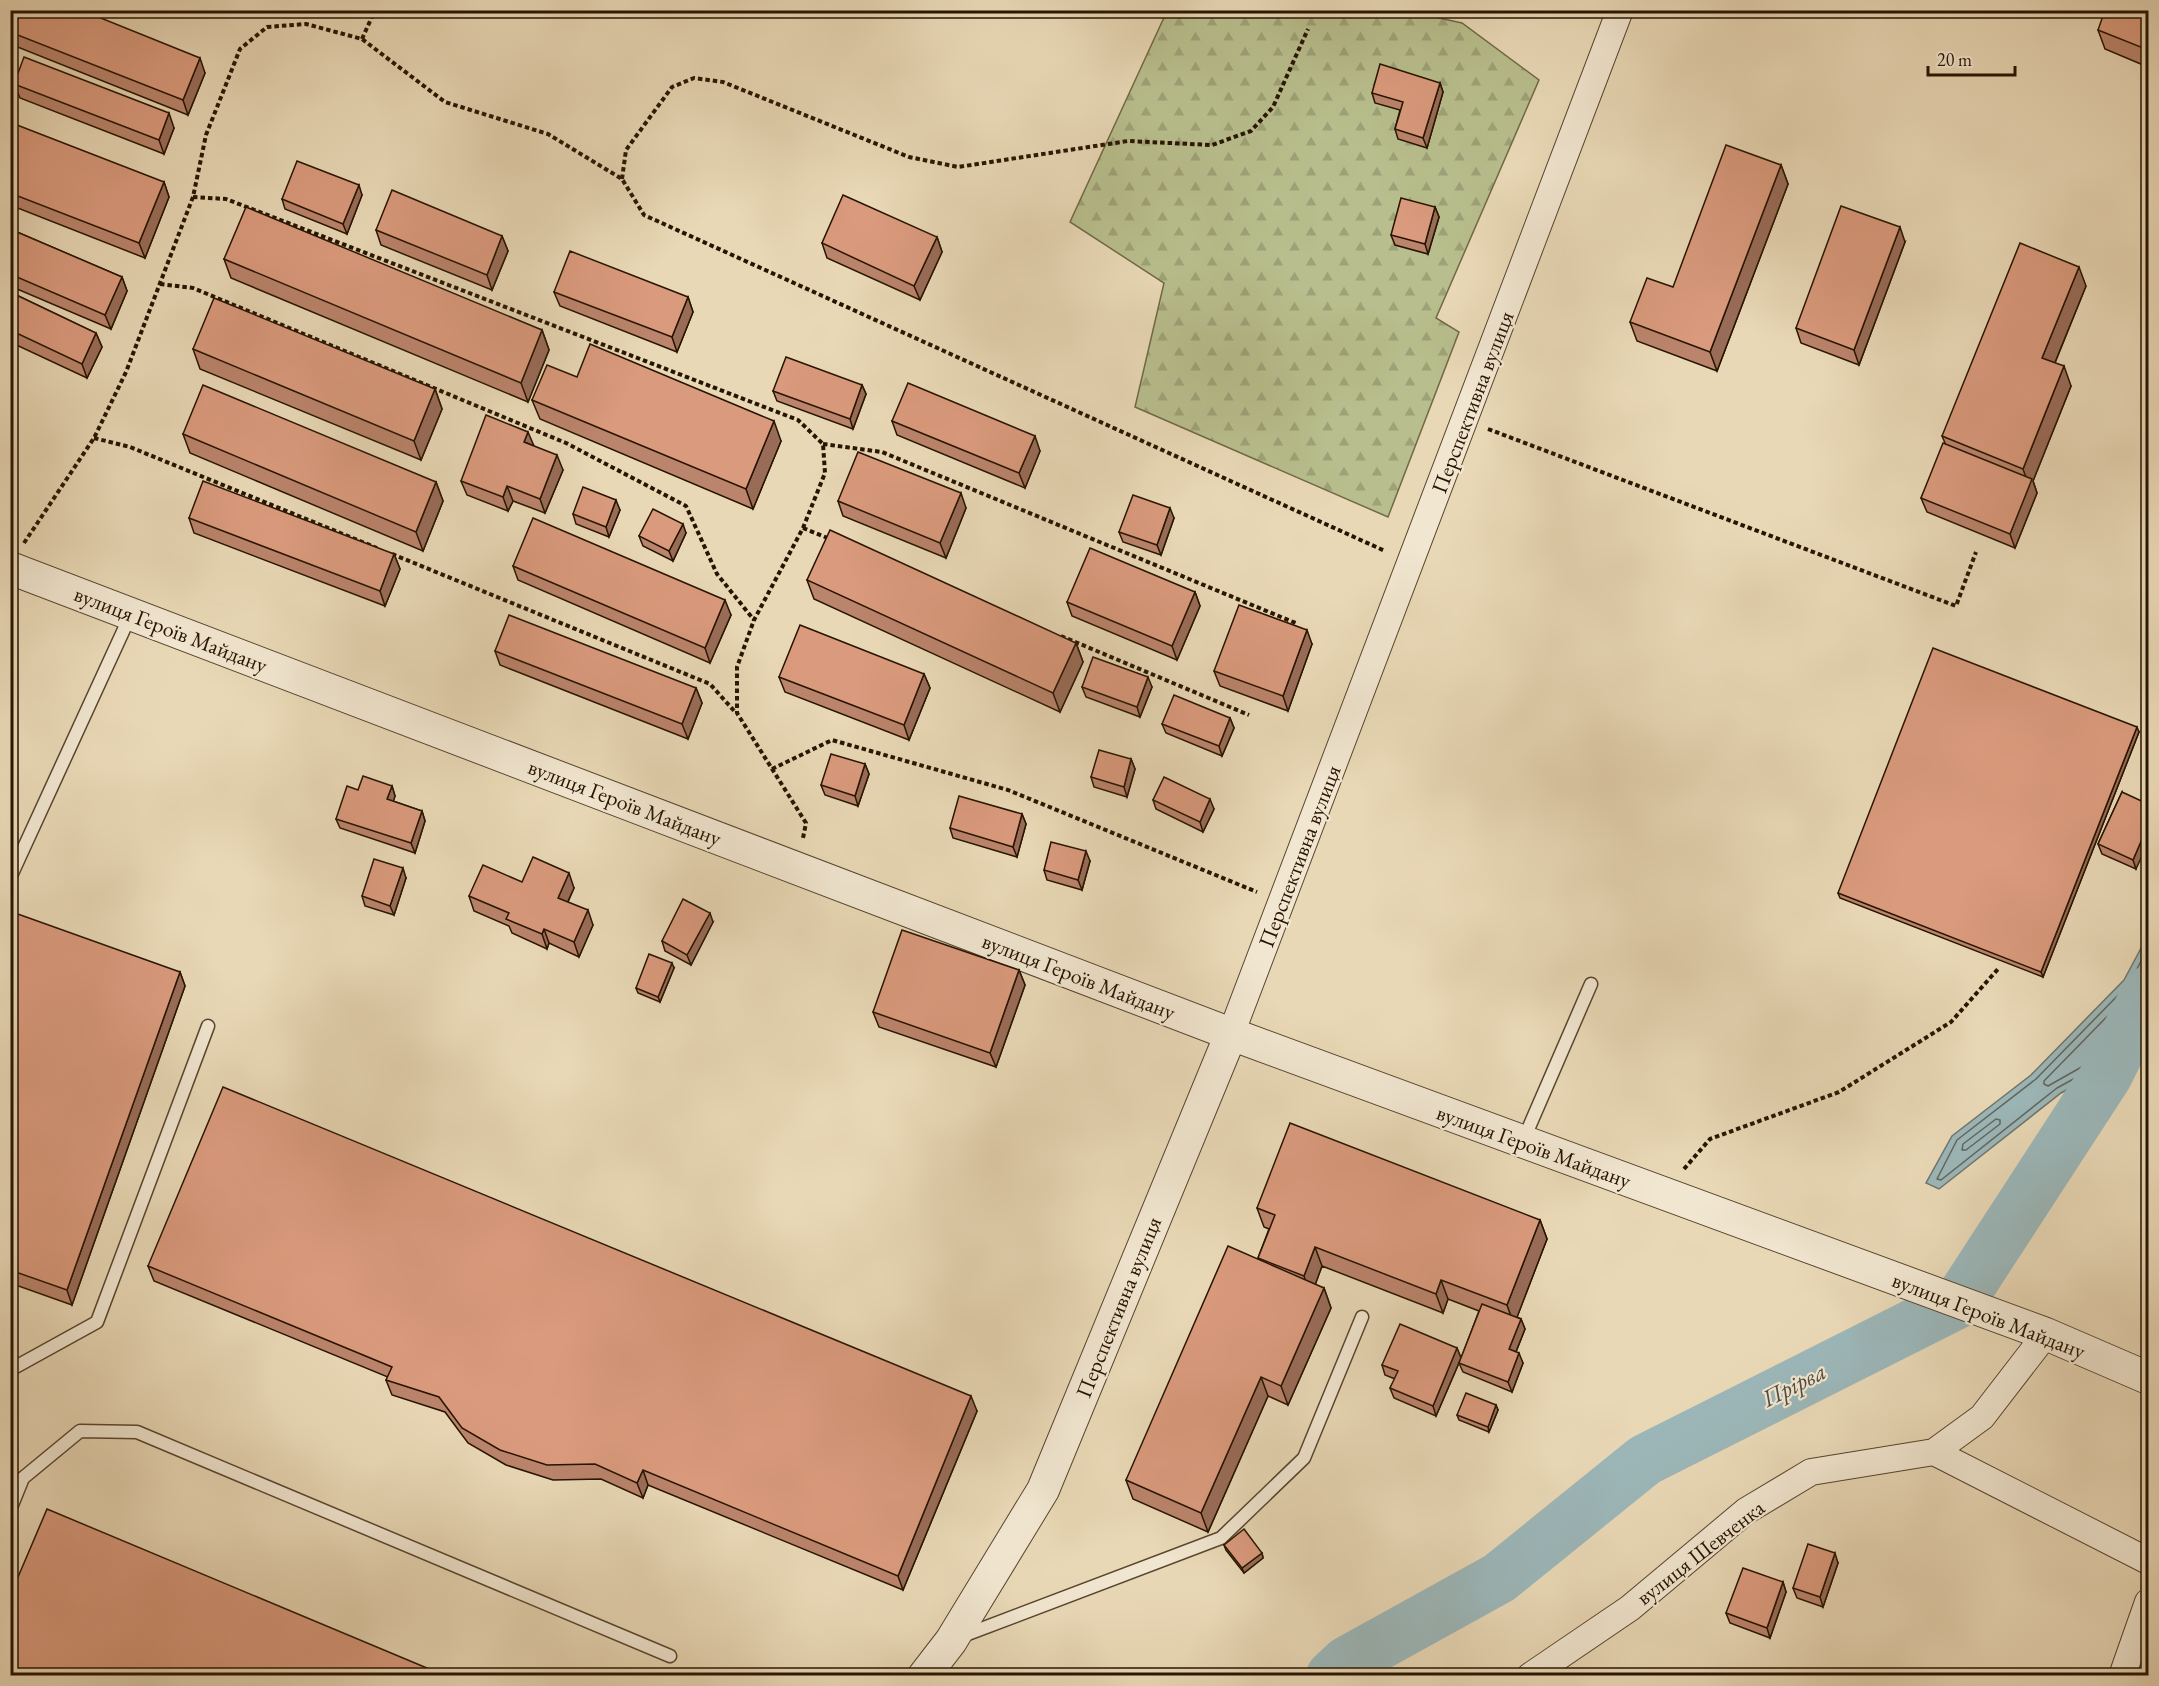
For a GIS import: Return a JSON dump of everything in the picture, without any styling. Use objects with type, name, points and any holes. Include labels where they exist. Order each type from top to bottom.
[{"type":"street","name":"Перспективна вулиця","points":[[924,1676],[951,1641],[1043,1490],[1231,1034],[1620,10]]},
{"type":"street","name":"вулиця Героїв Майдану","points":[[17,556],[131,613],[1231,1034],[2046,1334],[2148,1378]]},
{"type":"street","name":"вулиця Шевченка","points":[[1530,1676],[1630,1608],[1746,1511],[1811,1472],[1934,1452],[1982,1417],[2046,1334]]},
{"type":"street","points":[[1934,1452],[2148,1561]]},
{"type":"street","points":[[2122,1676],[2148,1602]]},
{"type":"lane","points":[[10,878],[131,613]]},
{"type":"lane","points":[[1522,1142],[1591,984]]},
{"type":"lane","points":[[10,1370],[97,1322],[208,1026]]},
{"type":"lane","points":[[951,1641],[1221,1538],[1304,1458],[1362,1317]]},
{"type":"lane","points":[[10,1510],[23,1478],[80,1431],[137,1432],[670,1656]]},
{"type":"path","points":[[362,39],[375,10]]},
{"type":"path","points":[[17,556],[94,438],[126,372],[193,197],[206,135],[240,49],[267,27],[306,24],[362,39],[445,102],[548,134],[622,179],[644,215],[1411,562]]},
{"type":"path","points":[[622,179],[626,150],[672,87],[694,78],[723,82],[909,157],[958,166],[1128,141],[1212,145],[1251,131],[1273,107],[1308,29]]},
{"type":"path","points":[[193,197],[226,199],[798,420],[823,444],[882,452],[1298,624]]},
{"type":"path","points":[[160,284],[193,288],[566,443],[686,506],[717,574],[754,620]]},
{"type":"path","points":[[1464,420],[1956,606],[1976,552]]},
{"type":"path","points":[[94,438],[141,451],[710,684],[736,713],[806,823],[798,868]]},
{"type":"path","points":[[736,713],[737,667],[754,620],[803,528],[825,473],[823,444]]},
{"type":"path","points":[[803,528],[836,542]]},
{"type":"path","points":[[1053,633],[1249,715]]},
{"type":"path","points":[[772,769],[832,740],[1008,790],[1282,902]]},
{"type":"path","points":[[1663,1194],[1710,1139],[1839,1092],[1951,1022],[1998,969]]},
{"type":"green space","points":[[1167,11],[1407,11],[1462,23],[1539,80],[1436,318],[1459,332],[1388,517],[1135,407],[1164,283],[1070,222]]},
{"type":"water","points":[[2148,935],[2148,1045],[2061,1093],[1939,1189],[1926,1183],[1952,1136],[2031,1075],[2124,980]]},
{"type":"building","points":[[10,10],[81,10],[200,58],[183,100],[10,32]]},
{"type":"building","points":[[2105,10],[2148,10],[2148,50],[2098,30]]},
{"type":"building","points":[[24,57],[169,113],[159,140],[14,84]]},
{"type":"building","points":[[1380,64],[1440,83],[1423,138],[1395,129],[1403,102],[1372,93]]},
{"type":"building","points":[[17,125],[164,182],[139,243],[10,193],[10,142]]},
{"type":"building","points":[[1726,145],[1781,165],[1710,352],[1630,322],[1647,278],[1673,287]]},
{"type":"building","points":[[297,161],[359,185],[343,224],[282,199]]},
{"type":"building","points":[[392,190],[502,236],[487,275],[376,230]]},
{"type":"building","points":[[843,195],[937,237],[914,286],[822,243]]},
{"type":"building","points":[[1401,198],[1435,207],[1425,244],[1391,235]]},
{"type":"building","points":[[1841,206],[1900,227],[1854,350],[1796,328]]},
{"type":"building","points":[[246,207],[542,330],[521,383],[224,259]]},
{"type":"building","points":[[10,229],[122,277],[105,315],[10,274]]},
{"type":"building","points":[[2020,243],[2079,267],[2042,358],[2064,366],[2023,469],[1942,436]]},
{"type":"building","points":[[570,251],[688,297],[672,337],[554,292]]},
{"type":"building","points":[[10,292],[96,333],[82,364],[10,330]]},
{"type":"building","points":[[214,298],[435,389],[414,441],[193,349]]},
{"type":"building","points":[[590,344],[774,421],[746,489],[532,400],[547,365],[577,377]]},
{"type":"building","points":[[786,357],[862,385],[850,419],[773,391]]},
{"type":"building","points":[[908,383],[1035,436],[1019,473],[892,421]]},
{"type":"building","points":[[203,385],[436,482],[416,532],[183,434]]},
{"type":"building","points":[[486,415],[528,432],[524,442],[557,455],[540,499],[507,486],[503,497],[461,481]]},
{"type":"building","points":[[1943,443],[2032,479],[2010,534],[1921,498]]},
{"type":"building","points":[[858,452],[961,493],[940,543],[838,501]]},
{"type":"building","points":[[203,481],[394,554],[380,591],[189,518]]},
{"type":"building","points":[[583,487],[616,500],[606,527],[573,514]]},
{"type":"building","points":[[1133,495],[1170,508],[1157,545],[1119,532]]},
{"type":"building","points":[[653,509],[683,524],[669,551],[639,536]]},
{"type":"building","points":[[533,518],[725,600],[705,648],[513,566]]},
{"type":"building","points":[[830,530],[1076,643],[1053,693],[807,580]]},
{"type":"building","points":[[1090,548],[1195,592],[1172,646],[1067,602]]},
{"type":"building","points":[[1239,605],[1307,630],[1283,696],[1214,671]]},
{"type":"building","points":[[509,615],[696,688],[682,724],[495,651]]},
{"type":"building","points":[[800,625],[924,674],[904,725],[779,677]]},
{"type":"building","points":[[1933,648],[2137,727],[2041,972],[1838,893]]},
{"type":"building","points":[[1093,657],[1148,677],[1137,707],[1082,687]]},
{"type":"building","points":[[1174,695],[1230,718],[1219,746],[1162,724]]},
{"type":"building","points":[[1099,750],[1131,759],[1124,787],[1091,777]]},
{"type":"building","points":[[831,754],[865,764],[855,796],[821,785]]},
{"type":"building","points":[[363,776],[392,786],[387,799],[422,811],[411,843],[336,819],[347,786],[358,790]]},
{"type":"building","points":[[1164,777],[1210,799],[1200,822],[1153,800]]},
{"type":"building","points":[[2122,792],[2148,804],[2148,825],[2133,860],[2098,844]]},
{"type":"building","points":[[959,796],[1022,814],[1013,847],[950,828]]},
{"type":"building","points":[[1051,842],[1086,851],[1078,880],[1044,870]]},
{"type":"building","points":[[533,857],[569,873],[558,898],[588,910],[574,942],[544,929],[542,934],[506,919],[509,913],[469,896],[483,865],[522,882]]},
{"type":"building","points":[[374,859],[403,868],[390,906],[362,896]]},
{"type":"building","points":[[683,899],[710,913],[687,955],[662,941]]},
{"type":"building","points":[[15,913],[180,972],[67,1290],[10,1270],[10,925]]},
{"type":"building","points":[[902,930],[1019,970],[990,1053],[873,1012]]},
{"type":"building","points":[[649,954],[672,963],[658,997],[636,988]]},
{"type":"building","points":[[223,1087],[971,1396],[898,1576],[643,1470],[637,1483],[595,1464],[547,1465],[500,1450],[462,1428],[439,1397],[386,1380],[392,1367],[148,1266]]},
{"type":"building","points":[[1290,1123],[1540,1220],[1507,1305],[1441,1280],[1436,1294],[1315,1247],[1304,1276],[1258,1258],[1275,1215],[1257,1208]]},
{"type":"building","points":[[1228,1246],[1324,1288],[1281,1386],[1261,1377],[1201,1513],[1126,1480]]},
{"type":"building","points":[[1482,1304],[1521,1319],[1509,1349],[1519,1353],[1508,1382],[1459,1363]]},
{"type":"building","points":[[1400,1324],[1457,1348],[1433,1406],[1390,1388],[1398,1371],[1382,1365]]},
{"type":"building","points":[[1466,1393],[1496,1405],[1488,1427],[1457,1415]]},
{"type":"building","points":[[47,1509],[446,1676],[10,1676],[10,1596]]},
{"type":"building","points":[[1244,1529],[1262,1553],[1242,1568],[1224,1545]]},
{"type":"building","points":[[1808,1544],[1835,1553],[1820,1597],[1793,1588]]},
{"type":"building","points":[[1743,1568],[1783,1582],[1767,1628],[1726,1613]]},
{"type":"waterway","name":"Прірва","points":[[1332,1676],[1347,1662],[1499,1578],[1645,1460],[1959,1302],[2106,1076],[2148,992]]}]
